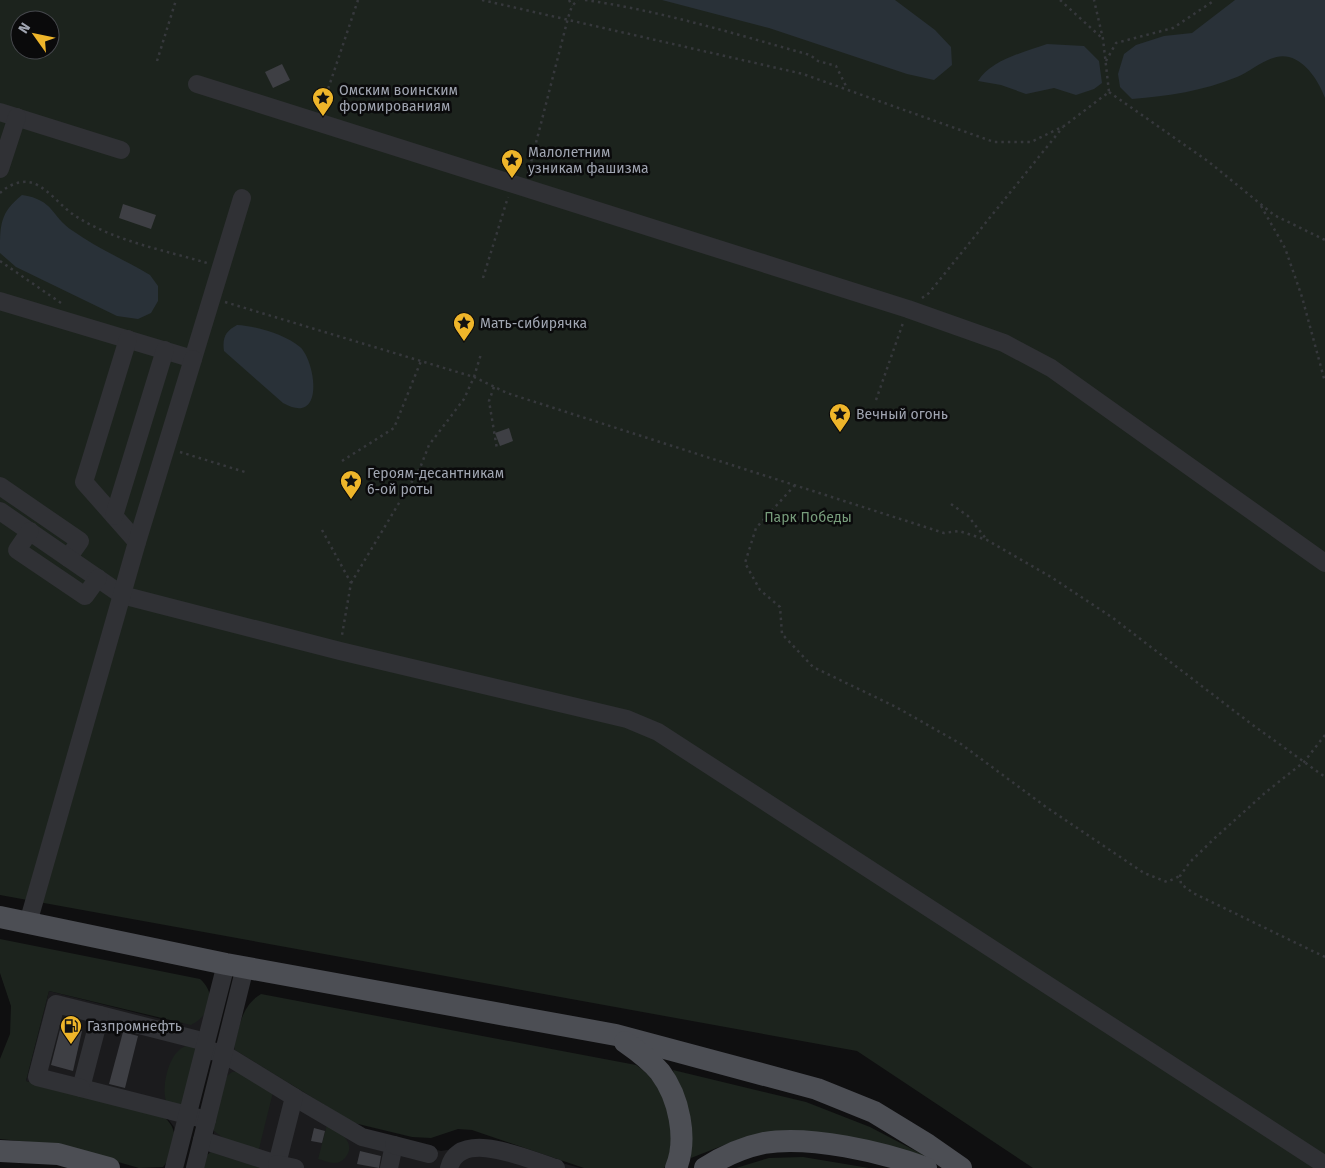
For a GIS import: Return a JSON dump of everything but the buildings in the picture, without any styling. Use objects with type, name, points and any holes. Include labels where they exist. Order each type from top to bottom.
[{"type":"main road","points":[[0,917],[235,966],[616,1035],[817,1089],[874,1112],[961,1168]]},
{"type":"main road","points":[[616,1035],[644,1055],[661,1074],[675,1103],[681,1128],[682,1154],[676,1168]]},
{"type":"main road","points":[[705,1168],[736,1152],[757,1145],[793,1141],[845,1147],[906,1161],[926,1168]]},
{"type":"main road","points":[[0,1151],[58,1154],[109,1168]]},
{"type":"main road","points":[[0,1162],[17,1168]]},
{"type":"street","points":[[197,84],[908,309],[1004,343],[1052,368],[1325,563]]},
{"type":"street","points":[[0,112],[121,150]]},
{"type":"street","points":[[0,169],[18,117]]},
{"type":"street","points":[[28,923],[165,447],[242,198]]},
{"type":"street","points":[[0,301],[193,359]]},
{"type":"street","points":[[128,339],[84,482],[137,542]]},
{"type":"street","points":[[114,516],[165,350]]},
{"type":"street","points":[[0,486],[80,541],[68,558]]},
{"type":"street","points":[[0,511],[122,595],[627,719],[658,732],[1325,1165]]},
{"type":"street","points":[[30,531],[17,550],[85,596],[98,578]]},
{"type":"street","points":[[174,1168],[205,1046],[235,966]]},
{"type":"street","points":[[195,1168],[224,1054],[235,966]]},
{"type":"street","points":[[207,1120],[37,1077],[56,1004],[205,1046],[224,1054],[362,1137],[429,1154]]},
{"type":"street","points":[[82,1088],[100,1015]]},
{"type":"street","points":[[277,1164],[294,1097]]},
{"type":"street","points":[[202,1140],[295,1168]]},
{"type":"street","points":[[389,1168],[394,1145]]},
{"type":"street","points":[[449,1168],[451,1162],[463,1150],[481,1146],[556,1168]]},
{"type":"path","points":[[157,61],[176,0]]},
{"type":"path","points":[[317,121],[358,0]]},
{"type":"path","points":[[482,0],[568,18],[803,74],[994,142],[1031,142],[1064,126],[1109,92]]},
{"type":"path","points":[[569,0],[572,6]]},
{"type":"path","points":[[483,278],[518,186],[572,6],[578,0]]},
{"type":"path","points":[[585,0],[626,6],[680,18],[810,55],[818,62],[836,66],[847,90]]},
{"type":"path","points":[[1060,0],[1103,39]]},
{"type":"path","points":[[1094,0],[1103,39],[1109,92],[1209,162],[1274,215],[1325,240]]},
{"type":"path","points":[[1106,62],[1116,43],[1173,28],[1215,0]]},
{"type":"path","points":[[876,400],[908,309],[929,293],[1064,126]]},
{"type":"path","points":[[0,192],[16,183],[29,182],[42,189],[74,215],[104,232],[221,267]]},
{"type":"path","points":[[1260,204],[1286,248],[1302,297],[1325,382]]},
{"type":"path","points":[[0,261],[62,303]]},
{"type":"path","points":[[212,298],[474,377],[507,393],[944,533],[959,531],[987,540],[1051,577],[1113,618],[1250,724],[1325,777]]},
{"type":"path","points":[[340,650],[351,582],[420,468],[429,446],[464,398],[474,377],[481,354]]},
{"type":"path","points":[[342,461],[394,428],[421,361]]},
{"type":"path","points":[[494,387],[489,401],[491,428],[497,449]]},
{"type":"path","points":[[165,447],[248,473]]},
{"type":"path","points":[[795,485],[756,528],[744,563],[760,590],[780,607],[782,634],[813,667],[896,708],[961,744],[1046,807],[1144,873],[1167,882],[1180,876],[1190,862],[1216,837],[1266,792],[1304,762],[1325,735]]},
{"type":"path","points":[[951,504],[968,516],[987,540]]},
{"type":"path","points":[[322,530],[351,582]]},
{"type":"path","points":[[1180,876],[1181,884],[1193,893],[1309,951],[1325,957]]},
{"type":"shaded area","points":[[662,0],[895,0],[935,30],[951,47],[952,65],[934,80],[907,74],[769,28]]},
{"type":"shaded area","points":[[1235,0],[1325,0],[1325,98],[1316,79],[1307,68],[1289,57],[1282,56],[1275,57],[1224,82],[1185,92],[1132,99],[1120,87],[1118,74],[1124,54],[1136,45],[1164,36],[1192,33]]},
{"type":"shaded area","points":[[1047,44],[1084,46],[1099,61],[1102,83],[1094,89],[1076,95],[1054,88],[1026,94],[1001,85],[978,81],[991,67],[999,62]]},
{"type":"shaded area","points":[[22,195],[41,201],[73,231],[150,275],[158,286],[158,301],[151,313],[138,319],[117,316],[16,267],[0,253],[0,234],[5,214]]},
{"type":"shaded area","points":[[237,325],[270,332],[294,342],[300,347],[310,365],[313,377],[311,399],[306,406],[297,408],[283,403],[224,351],[226,335]]},
{"type":"shaded area","points":[[49,991],[181,1024],[208,1012],[176,1136],[174,1127],[168,1119],[26,1081]]},
{"type":"shaded area","points":[[234,1045],[356,1129],[441,1151],[489,1143],[580,1168],[261,1168],[209,1154]]},
{"type":"green space","name":"Парк Победы","points":[[0,0],[1325,0],[1325,1168],[1033,1168],[857,1051],[0,895]]},
{"type":"green space","points":[[0,939],[200,979],[206,985],[210,998],[207,1010],[198,1021],[191,1025],[49,991],[26,1081],[161,1115],[172,1126],[175,1140],[171,1154],[163,1167],[139,1168],[59,1145],[0,1139],[0,1059],[10,1034],[11,1006],[0,973]]},
{"type":"green space","points":[[261,994],[636,1065],[653,1081],[660,1092],[669,1115],[671,1139],[668,1162],[664,1168],[584,1168],[472,1130],[458,1129],[431,1138],[412,1137],[354,1123],[235,1050],[234,1045],[243,1016],[250,1004]]},
{"type":"green space","points":[[186,1046],[197,1048],[182,1108],[166,1101],[165,1087],[171,1062],[180,1049]]},
{"type":"green space","points":[[673,1070],[806,1102],[870,1127],[931,1159],[737,1140],[691,1158],[688,1127]]},
{"type":"green space","points":[[232,1072],[239,1072],[274,1088],[259,1149],[226,1140],[214,1131],[213,1123],[227,1076]]},
{"type":"green space","points":[[327,1125],[345,1138],[349,1147],[345,1158],[336,1163],[318,1159]]},
{"type":"green space","points":[[211,1152],[261,1168],[201,1168],[204,1157]]},
{"type":"green space","points":[[803,1157],[869,1168],[736,1168],[769,1158]]},
{"type":"place","name":"Омским воинским формированиям","points":[[323,117]]},
{"type":"place","name":"Малолетним узникам фашизма","points":[[512,179]]},
{"type":"place","name":"Мать-сибирячка","points":[[464,342]]},
{"type":"place","name":"Вечный огонь","points":[[840,433]]},
{"type":"place","name":"Героям-десантникам 6-ой роты","points":[[351,500]]},
{"type":"place","name":"Газпромнефть","points":[[71,1045]]}]
